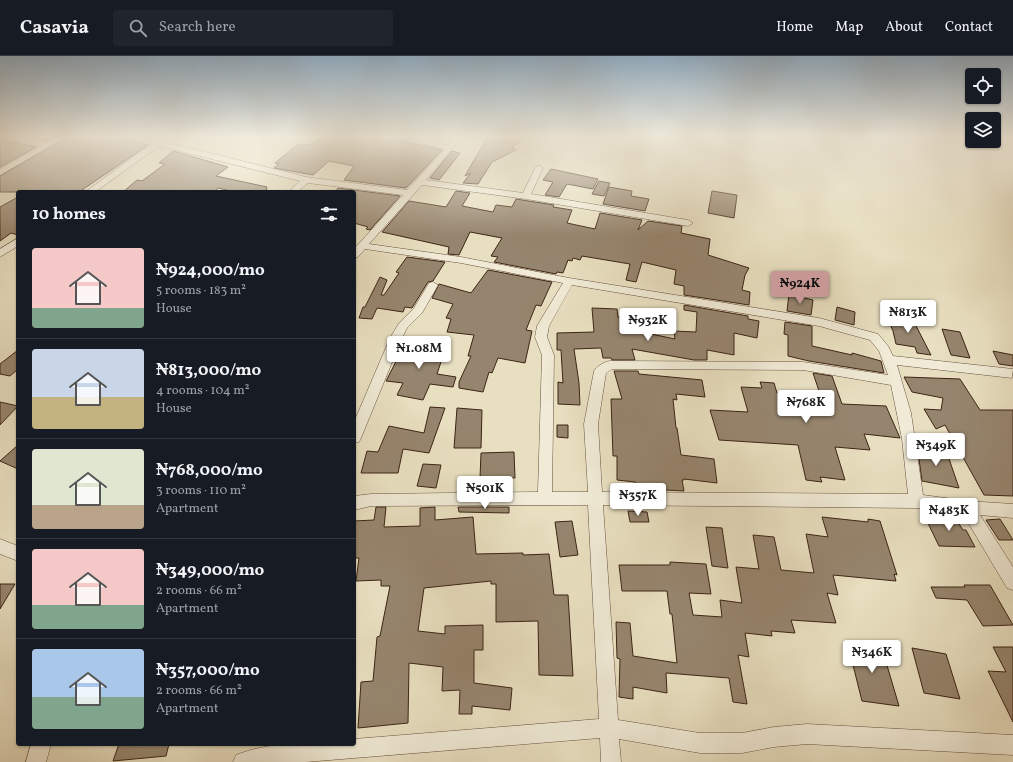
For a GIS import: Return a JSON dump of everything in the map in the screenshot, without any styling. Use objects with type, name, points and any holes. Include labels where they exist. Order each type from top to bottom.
[{"type":"street","points":[[92,190],[121,169]]},
{"type":"street","points":[[261,169],[306,180],[410,192]]},
{"type":"street","points":[[356,253],[432,169]]},
{"type":"street","points":[[526,196],[539,169]]},
{"type":"street","points":[[294,190],[306,180]]},
{"type":"street","points":[[420,182],[526,196],[688,223]]},
{"type":"street","points":[[0,254],[16,243]]},
{"type":"street","points":[[363,246],[473,262],[569,281],[819,322],[874,337],[880,341],[890,360],[896,381],[909,445],[916,502]]},
{"type":"street","points":[[545,498],[548,355],[541,336],[543,326],[569,281]]},
{"type":"street","points":[[356,433],[396,338],[403,326],[418,310],[434,285]]},
{"type":"street","points":[[890,360],[1012,373]]},
{"type":"street","points":[[611,762],[594,498],[591,424],[600,371],[610,365],[803,366],[896,381]]},
{"type":"street","points":[[356,503],[371,500],[545,498],[916,502],[1013,511]]},
{"type":"street","points":[[968,508],[1013,582]]},
{"type":"street","points":[[0,546],[16,553]]},
{"type":"street","points":[[243,762],[282,749],[303,758],[609,728],[700,743],[742,743],[774,737],[807,734],[1013,744]]},
{"type":"street","points":[[36,762],[40,746]]},
{"type":"building","points":[[12,169],[113,169],[82,190],[16,190],[16,192],[0,192],[0,176]]},
{"type":"building","points":[[158,169],[225,169],[216,176],[267,187],[266,190],[226,190],[218,188],[216,190],[125,190],[137,180],[142,181]]},
{"type":"building","points":[[279,169],[320,169],[313,175]]},
{"type":"building","points":[[352,169],[424,169],[406,188],[344,180]]},
{"type":"building","points":[[437,169],[448,169],[439,180],[430,178]]},
{"type":"building","points":[[469,169],[488,169],[478,184],[463,183],[471,173],[465,176]]},
{"type":"building","points":[[551,169],[598,179],[593,189],[567,184],[559,197],[545,195],[553,182],[543,180]]},
{"type":"building","points":[[599,181],[610,183],[604,196],[592,194]]},
{"type":"building","points":[[609,187],[632,191],[631,196],[649,199],[645,211],[603,204]]},
{"type":"building","points":[[338,188],[354,190],[336,190]]},
{"type":"building","points":[[356,190],[400,196],[370,230],[366,229],[368,227],[356,224]]},
{"type":"building","points":[[456,191],[470,193],[462,206],[493,212],[496,205],[512,207],[516,199],[554,205],[553,207],[572,210],[567,223],[595,229],[600,213],[642,220],[638,230],[648,221],[682,226],[681,233],[710,239],[708,255],[749,268],[745,275],[742,290],[750,292],[749,305],[684,295],[684,286],[674,284],[676,270],[642,262],[636,282],[626,280],[630,264],[582,256],[580,260],[573,258],[572,261],[568,260],[563,273],[557,272],[556,274],[494,262],[498,257],[491,256],[502,238],[470,232],[459,255],[448,254],[449,247],[382,232],[409,201],[446,207]]},
{"type":"building","points":[[712,191],[737,195],[734,218],[708,213]]},
{"type":"building","points":[[16,198],[16,234],[11,233],[0,241],[0,207]]},
{"type":"building","points":[[407,257],[445,262],[433,281],[428,282],[412,308],[405,307],[403,312],[377,308],[372,319],[359,318],[363,307],[365,307],[380,277],[387,280],[381,295],[384,295],[399,273],[396,272]]},
{"type":"building","points":[[488,270],[552,282],[541,306],[536,305],[526,330],[532,331],[525,363],[498,358],[492,373],[489,372],[483,392],[459,388],[459,382],[471,356],[468,356],[474,335],[447,332],[451,319],[446,318],[453,304],[432,298],[439,284],[471,293]]},
{"type":"building","points":[[789,294],[813,300],[811,315],[787,311]]},
{"type":"building","points":[[684,305],[748,316],[748,319],[759,321],[757,338],[734,333],[734,355],[707,350],[707,360],[694,360],[632,349],[635,360],[612,360],[611,358],[603,358],[601,348],[574,349],[579,383],[580,405],[558,404],[558,382],[563,383],[561,350],[557,350],[557,333],[594,332],[592,308],[617,309],[618,317],[639,321],[637,331],[675,339],[674,331],[696,332],[697,312],[684,310]]},
{"type":"building","points":[[837,307],[855,312],[854,325],[835,320]]},
{"type":"building","points":[[886,315],[912,318],[931,355],[917,353],[915,347],[896,344],[893,331]]},
{"type":"building","points":[[785,322],[812,326],[812,346],[852,355],[852,353],[881,361],[884,373],[809,361],[788,356],[788,335],[784,334]]},
{"type":"building","points":[[942,329],[960,332],[970,358],[951,355]]},
{"type":"building","points":[[406,342],[446,347],[437,374],[456,377],[453,387],[430,384],[423,400],[397,395],[403,383],[386,381]]},
{"type":"building","points":[[993,351],[1013,355],[1013,366],[999,364]]},
{"type":"building","points":[[16,352],[16,371],[10,376],[0,374],[0,364]]},
{"type":"building","points":[[614,371],[638,371],[639,374],[702,380],[705,397],[676,394],[677,400],[673,399],[676,428],[681,455],[714,459],[717,483],[684,479],[682,480],[684,491],[648,490],[635,489],[635,482],[617,480],[617,456],[613,456],[611,399],[622,399]]},
{"type":"building","points":[[813,373],[832,376],[842,404],[886,406],[900,438],[864,434],[870,450],[835,447],[845,480],[820,477],[822,482],[806,480],[798,445],[719,440],[710,410],[748,412],[741,387],[762,388],[760,382],[774,383],[777,393],[820,394]]},
{"type":"building","points":[[904,377],[960,379],[980,410],[1013,410],[1013,496],[984,495],[945,425],[936,429],[924,409],[941,410],[943,398],[912,392]]},
{"type":"building","points":[[0,402],[16,406],[16,408],[0,425]]},
{"type":"building","points":[[430,407],[445,408],[429,453],[403,449],[398,473],[361,473],[367,451],[378,452],[389,426],[424,433]]},
{"type":"building","points":[[457,408],[482,410],[481,448],[454,448]]},
{"type":"building","points":[[557,425],[568,425],[568,438],[557,437]]},
{"type":"building","points":[[917,444],[946,450],[959,488],[922,481]]},
{"type":"building","points":[[16,447],[16,468],[0,461]]},
{"type":"building","points":[[514,452],[515,478],[480,478],[481,453]]},
{"type":"building","points":[[423,464],[441,465],[436,488],[417,486]]},
{"type":"building","points":[[376,507],[386,507],[384,527],[420,526],[420,508],[435,507],[435,520],[473,517],[476,554],[549,554],[554,595],[568,595],[573,676],[539,675],[538,621],[496,622],[496,584],[491,584],[491,581],[424,588],[418,631],[445,634],[445,626],[483,625],[483,650],[474,650],[474,683],[512,688],[510,710],[472,706],[472,714],[459,714],[460,690],[442,691],[443,667],[409,663],[408,723],[358,728],[361,682],[373,681],[377,637],[380,636],[390,586],[381,586],[381,580],[356,581],[359,558],[356,558],[356,521],[374,520]]},
{"type":"building","points":[[458,507],[509,507],[509,513],[459,512]]},
{"type":"building","points":[[628,511],[647,512],[649,522],[630,522]]},
{"type":"building","points":[[954,516],[963,530],[966,530],[975,547],[939,546],[925,517]]},
{"type":"building","points":[[822,517],[868,522],[868,519],[880,521],[897,575],[894,574],[896,581],[833,575],[838,595],[827,593],[836,623],[791,620],[795,633],[771,631],[772,636],[745,633],[749,657],[738,655],[747,704],[733,702],[729,678],[666,673],[667,693],[633,687],[633,699],[619,697],[620,659],[617,658],[616,622],[630,623],[633,656],[677,663],[672,614],[670,614],[667,591],[622,591],[619,565],[670,565],[670,562],[706,564],[711,594],[689,593],[693,615],[722,617],[720,600],[742,603],[736,567],[759,569],[753,535],[774,537],[781,570],[814,573],[806,534],[828,537]]},
{"type":"building","points":[[1000,519],[1013,540],[999,540],[986,520]]},
{"type":"building","points":[[572,521],[578,555],[560,557],[555,522]]},
{"type":"building","points":[[706,527],[722,528],[728,568],[712,566]]},
{"type":"building","points":[[0,584],[15,584],[0,609]]},
{"type":"building","points":[[964,585],[990,585],[1013,625],[983,626],[967,600],[936,598],[931,587],[965,587]]},
{"type":"building","points":[[847,641],[881,645],[899,706],[862,701]]},
{"type":"building","points":[[993,647],[1013,647],[1013,722],[988,671],[1006,672]]},
{"type":"building","points":[[912,648],[946,654],[960,699],[924,693]]},
{"type":"building","points":[[118,746],[168,746],[166,756],[113,761]]}]
